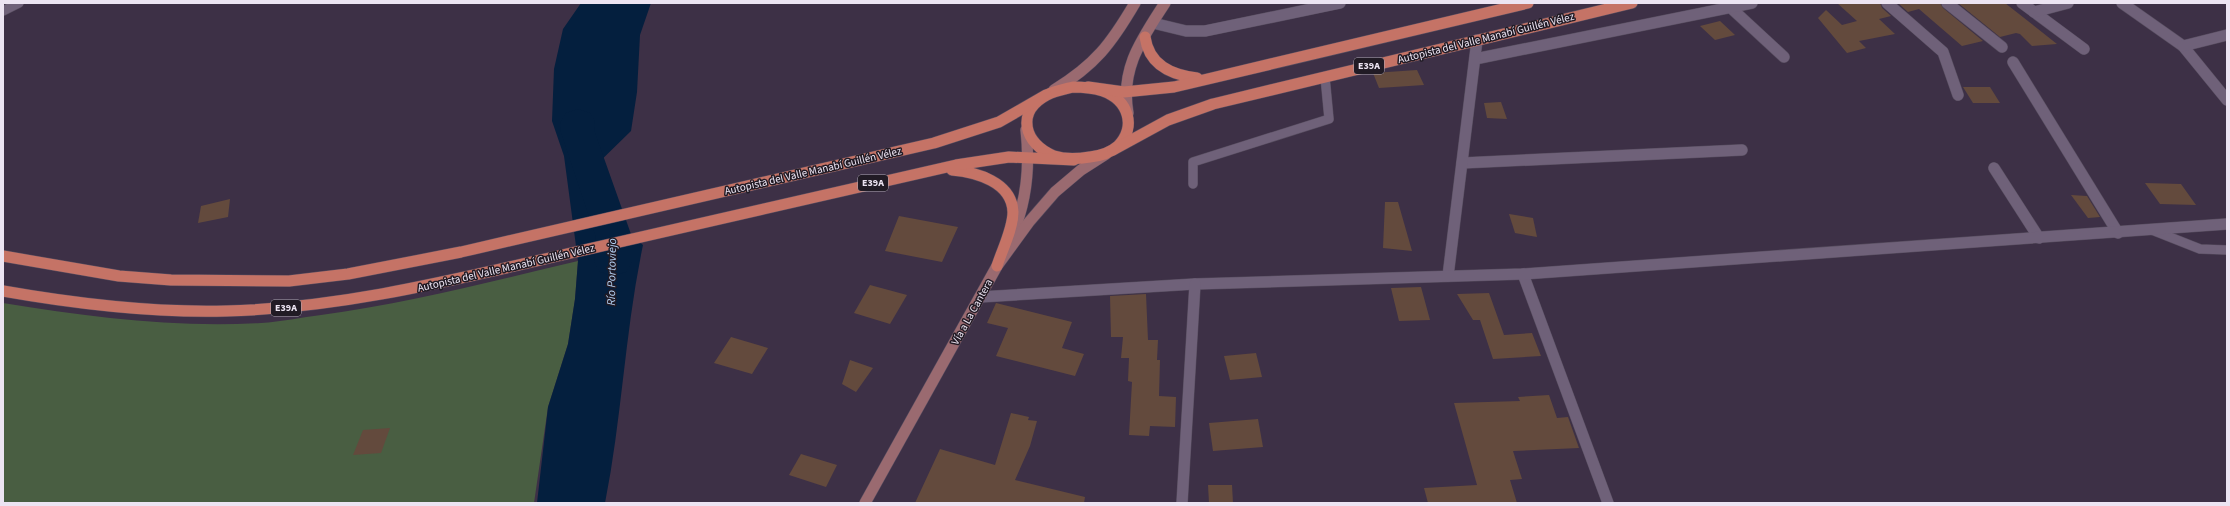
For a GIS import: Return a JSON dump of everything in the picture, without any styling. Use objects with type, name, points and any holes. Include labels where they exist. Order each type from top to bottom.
[{"type":"main road","points":[[1046,95],[1076,78],[1100,57],[1110,46],[1135,3]]},
{"type":"main road","points":[[1129,117],[1124,92],[1129,68],[1165,3]]},
{"type":"main road","name":"E39A","points":[[1088,87],[1100,90],[1120,101],[1129,117],[1129,129],[1124,140],[1113,150],[1095,157],[1074,160],[1062,158],[1042,151],[1035,144],[1026,130],[1026,120],[1029,110],[1046,95],[1059,89],[1088,87],[1124,92],[1158,89],[1210,79],[1528,3]]},
{"type":"main road","name":"Autopista del Valle Manabí Guillén Vélez","points":[[1113,150],[1151,128],[1184,113],[1213,104],[1632,3]]},
{"type":"main road","points":[[1145,37],[1148,53],[1161,68],[1182,77],[1210,79]]},
{"type":"main road","name":"Autopista del Valle Manabí Guillén Vélez","points":[[3,256],[119,276],[171,280],[289,281],[348,274],[404,264],[563,229],[966,134],[999,122],[1046,95]]},
{"type":"main road","points":[[997,266],[1015,228],[1025,195],[1028,157],[1026,130]]},
{"type":"main road","name":"Vía a La Cantera","points":[[865,503],[997,266],[1029,222],[1055,192],[1081,170],[1113,150]]},
{"type":"main road","name":"Autopista del Valle Manabí Guillén Vélez","points":[[3,290],[97,306],[157,311],[259,311],[365,299],[981,160],[1028,157],[1074,160]]},
{"type":"main road","points":[[923,172],[963,171],[978,174],[992,180],[1002,190],[1009,200],[1013,212],[997,266]]},
{"type":"street","points":[[1153,23],[1186,31],[1205,31],[1340,3]]},
{"type":"street","points":[[1475,59],[1752,3]]},
{"type":"street","points":[[1887,3],[1943,52],[1958,95]]},
{"type":"street","points":[[1946,3],[2002,48]]},
{"type":"street","points":[[2022,3],[2084,49]]},
{"type":"street","points":[[2034,12],[2068,3]]},
{"type":"street","points":[[2122,3],[2183,46],[2227,100]]},
{"type":"street","points":[[1731,8],[1784,57]]},
{"type":"street","points":[[2183,46],[2227,35]]},
{"type":"street","points":[[1448,276],[1477,40]]},
{"type":"street","points":[[2013,62],[2118,232]]},
{"type":"street","points":[[1462,163],[1742,150]]},
{"type":"street","points":[[1994,168],[2039,238]]},
{"type":"street","points":[[980,297],[1195,284],[1523,274],[2227,224]]},
{"type":"street","points":[[1523,274],[1608,503]]},
{"type":"street","points":[[1182,503],[1195,284]]},
{"type":"lane","points":[[3,11],[19,3]]},
{"type":"lane","points":[[1193,184],[1193,162],[1329,119],[1324,77]]},
{"type":"lane","points":[[2152,230],[2200,249],[2227,250]]},
{"type":"green space","points":[[578,261],[575,299],[568,344],[548,407],[534,503],[3,503],[3,303],[99,317],[164,323],[228,324],[284,321],[418,298]]},
{"type":"water","points":[[581,3],[651,3],[640,35],[637,92],[631,131],[587,174],[593,203],[643,245],[632,309],[616,439],[605,503],[537,503],[548,407],[568,344],[575,299],[578,261],[564,156],[552,121],[554,69],[563,29]]},
{"type":"building","points":[[1837,3],[1880,3],[1882,8],[1891,16],[1879,19],[1895,34],[1859,41],[1866,48],[1847,53],[1818,18],[1826,10],[1842,25],[1857,21]]},
{"type":"building","points":[[1898,3],[1940,3],[1943,8],[1983,41],[1962,46],[1919,9],[1908,12]]},
{"type":"building","points":[[1958,3],[2005,3],[2057,44],[2032,46],[2020,34],[2016,33],[2000,37]]},
{"type":"building","points":[[1720,21],[1735,35],[1715,40],[1700,26]]},
{"type":"building","points":[[1417,70],[1424,85],[1379,88],[1373,73]]},
{"type":"building","points":[[1963,87],[1990,87],[2000,103],[1973,103]]},
{"type":"building","points":[[1501,102],[1507,119],[1487,118],[1484,103]]},
{"type":"building","points":[[2145,183],[2181,184],[2196,205],[2160,204]]},
{"type":"building","points":[[2071,195],[2087,196],[2100,217],[2088,218]]},
{"type":"building","points":[[230,199],[228,217],[198,223],[201,206]]},
{"type":"building","points":[[1385,202],[1398,202],[1412,251],[1383,248]]},
{"type":"building","points":[[1509,214],[1533,218],[1537,237],[1515,233]]},
{"type":"building","points":[[899,216],[958,227],[942,262],[885,251]]},
{"type":"building","points":[[870,285],[907,295],[890,324],[854,313]]},
{"type":"building","points":[[1421,287],[1430,320],[1399,321],[1391,288]]},
{"type":"building","points":[[1489,293],[1504,335],[1532,333],[1541,356],[1493,359],[1480,320],[1473,320],[1457,294]]},
{"type":"building","points":[[1146,294],[1148,340],[1158,340],[1157,360],[1160,360],[1159,396],[1176,397],[1175,427],[1150,426],[1149,436],[1129,435],[1132,382],[1128,381],[1129,358],[1121,358],[1123,337],[1111,337],[1110,296]]},
{"type":"building","points":[[996,303],[1072,322],[1062,348],[1084,354],[1075,376],[996,356],[1008,328],[987,323]]},
{"type":"building","points":[[731,337],[768,348],[752,374],[714,363]]},
{"type":"building","points":[[1256,353],[1262,377],[1230,380],[1224,356]]},
{"type":"building","points":[[850,360],[873,368],[856,392],[842,384]]},
{"type":"building","points":[[1549,395],[1557,418],[1568,417],[1579,448],[1513,451],[1522,479],[1510,480],[1517,503],[1428,503],[1424,488],[1477,485],[1454,403],[1520,401],[1518,397]]},
{"type":"building","points":[[1011,413],[1029,417],[1028,420],[1037,421],[1030,446],[1015,480],[1085,497],[1084,503],[915,503],[940,449],[995,465]]},
{"type":"building","points":[[1258,419],[1263,447],[1213,451],[1209,423]]},
{"type":"building","points":[[390,428],[381,453],[353,455],[363,430]]},
{"type":"building","points":[[801,454],[837,465],[826,487],[789,475]]},
{"type":"building","points":[[1208,485],[1232,485],[1233,503],[1209,503]]},
{"type":"waterway","name":"Río Portoviejo","points":[[578,121],[577,130],[614,237],[613,262]]}]
